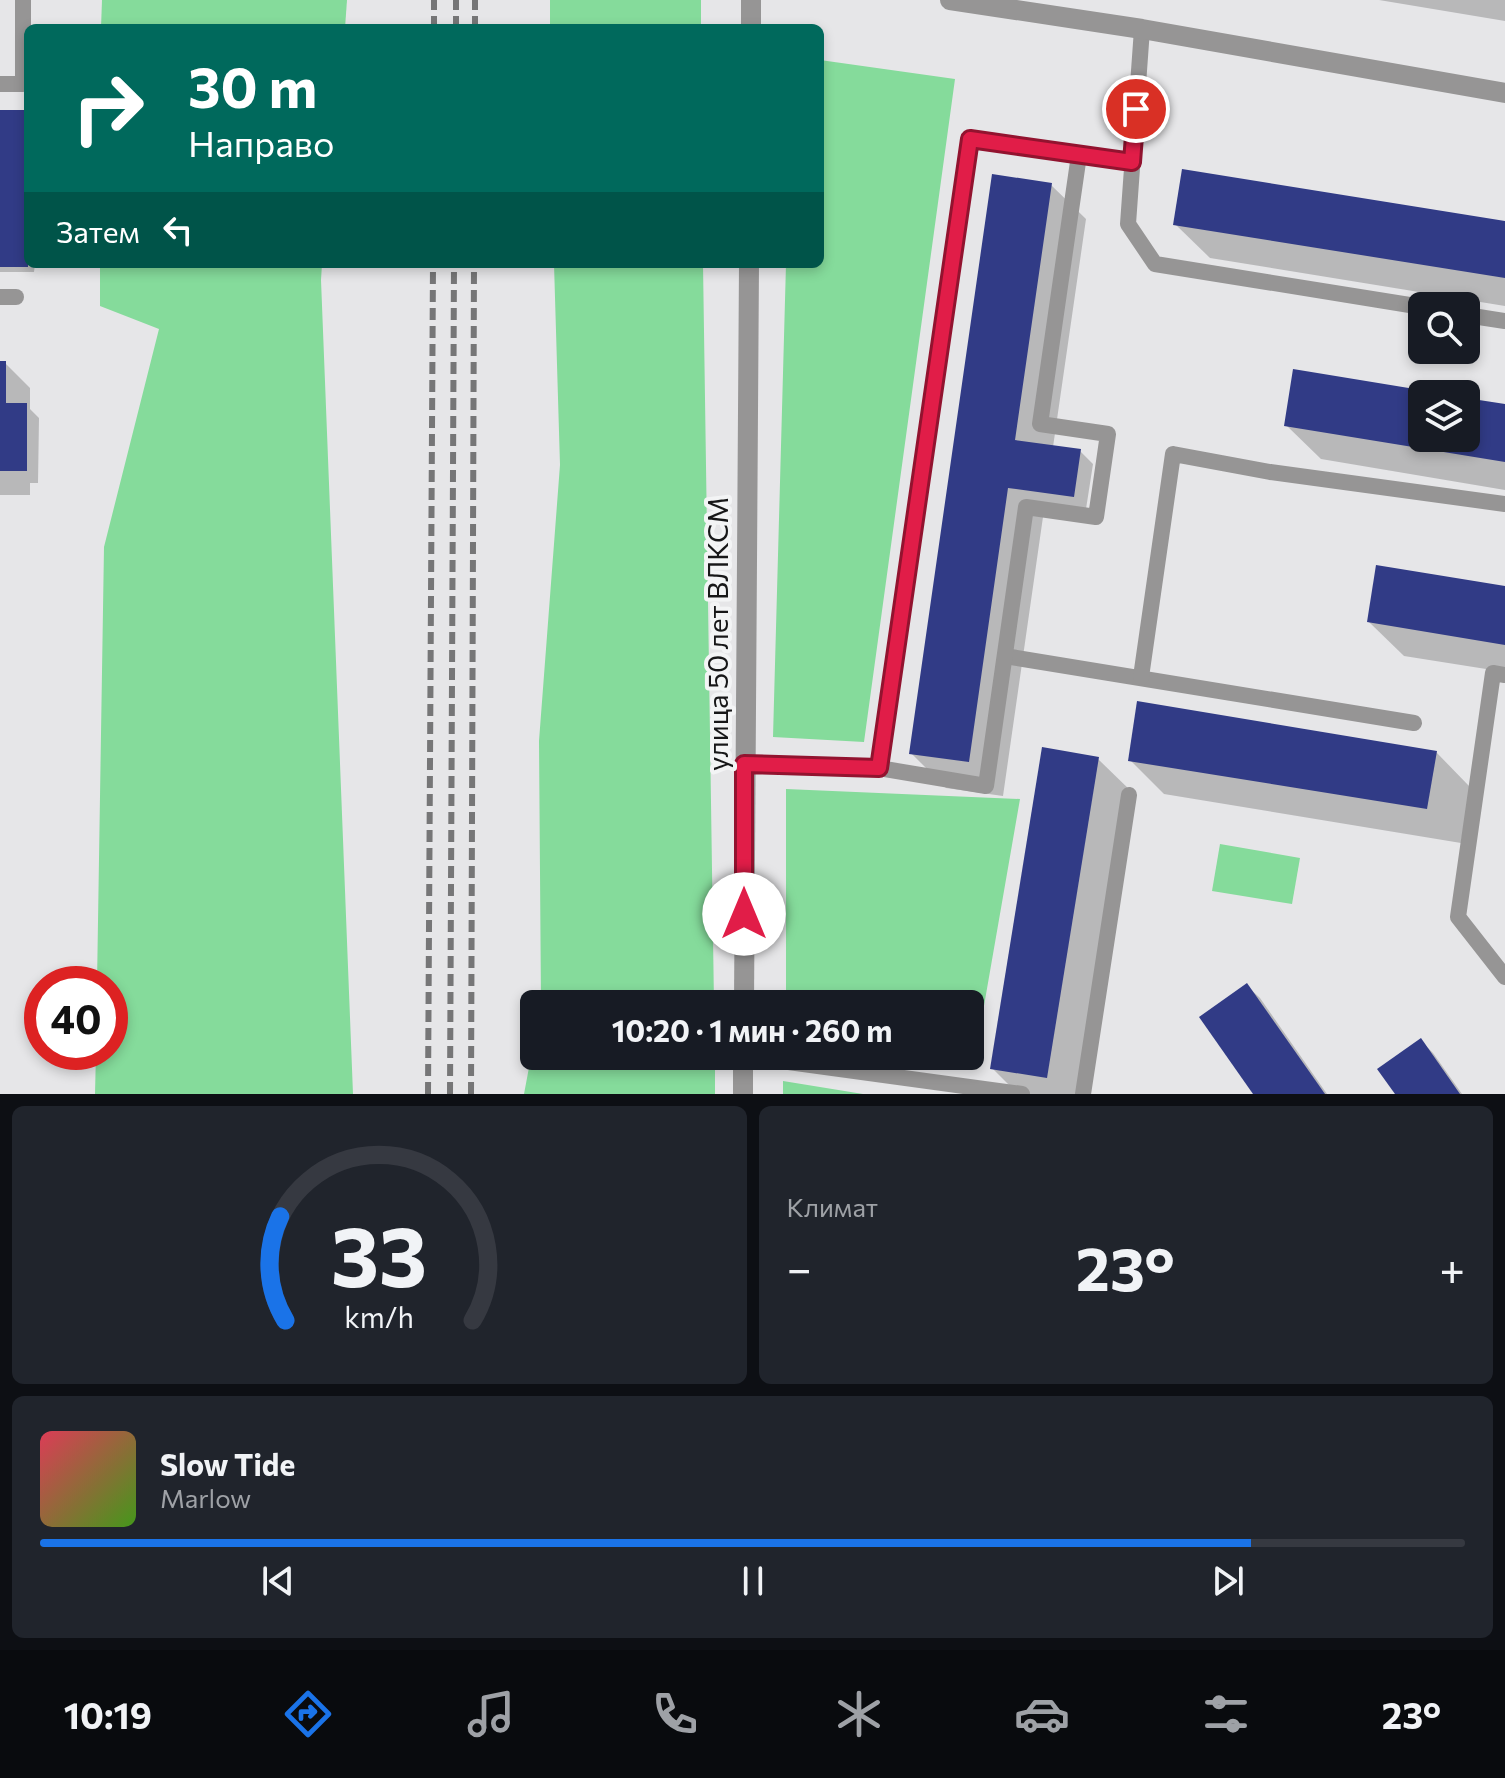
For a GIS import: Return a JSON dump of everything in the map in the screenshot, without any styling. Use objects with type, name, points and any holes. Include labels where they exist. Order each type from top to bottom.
[{"type":"street","points":[[751,0],[751,24]]},
{"type":"street","points":[[950,0],[1142,29],[1505,93]]},
{"type":"street","name":"улица 50 лет ВЛКСМ","points":[[744,990],[749,268]]},
{"type":"street","points":[[743,1094],[744,1070]]},
{"type":"lane","points":[[0,84],[23,84],[23,0]]},
{"type":"lane","points":[[1142,29],[1128,224],[1155,264],[1408,305]]},
{"type":"lane","points":[[879,768],[970,139],[1132,162]]},
{"type":"lane","points":[[744,764],[879,768],[986,786],[1026,507],[1096,517],[1108,434],[1040,424],[1079,155]]},
{"type":"lane","points":[[1480,317],[1505,321]]},
{"type":"lane","points":[[1141,677],[1173,454],[1270,472],[1505,504]]},
{"type":"lane","points":[[1005,656],[1414,723]]},
{"type":"lane","points":[[1505,675],[1493,673],[1458,917],[1505,977]]},
{"type":"lane","points":[[1083,1094],[1129,795]]},
{"type":"lane","points":[[846,1070],[1022,1094]]},
{"type":"green space","points":[[102,0],[347,0],[345,24],[101,24]]},
{"type":"green space","points":[[550,0],[701,0],[701,24],[550,24]]},
{"type":"green space","points":[[824,61],[955,79],[864,742],[773,737],[786,268],[824,268]]},
{"type":"green space","points":[[100,268],[322,268],[353,1094],[95,1094],[96,1070],[128,1070],[128,966],[97,966],[104,547],[159,329],[100,306]]},
{"type":"green space","points":[[554,268],[703,268],[714,990],[541,990],[539,741],[560,465]]},
{"type":"green space","points":[[786,789],[1020,799],[984,1006],[984,990],[786,990]]},
{"type":"green space","points":[[1220,844],[1300,858],[1292,904],[1212,891]]},
{"type":"green space","points":[[529,1070],[715,1070],[715,1094],[524,1094]]},
{"type":"green space","points":[[783,1081],[863,1094],[783,1094]]},
{"type":"building","points":[[0,110],[24,110],[24,267],[0,267]]},
{"type":"building","points":[[1182,169],[1505,221],[1505,278],[1173,225]]},
{"type":"building","points":[[992,174],[1052,183],[1015,440],[1081,449],[1074,497],[1008,488],[969,762],[909,754]]},
{"type":"building","points":[[0,361],[6,361],[6,403],[27,403],[27,471],[0,471]]},
{"type":"building","points":[[1293,369],[1408,388],[1408,446],[1284,426]]},
{"type":"building","points":[[1480,400],[1505,404],[1505,462],[1444,452],[1480,452]]},
{"type":"building","points":[[1376,565],[1505,586],[1505,645],[1367,622]]},
{"type":"building","points":[[1137,701],[1437,751],[1427,809],[1128,761]]},
{"type":"building","points":[[1042,747],[1099,757],[1047,1078],[990,1069]]},
{"type":"building","points":[[1247,983],[1325,1094],[1253,1094],[1199,1017]]},
{"type":"building","points":[[1421,1038],[1460,1094],[1395,1094],[1377,1069]]},
{"type":"railway","points":[[434,0],[434,24]]},
{"type":"railway","points":[[456,0],[456,24]]},
{"type":"railway","points":[[475,0],[475,24]]},
{"type":"railway","points":[[428,1094],[433,268]]},
{"type":"railway","points":[[450,1094],[454,268]]},
{"type":"railway","points":[[471,1094],[474,268]]},
{"type":"route","points":[[744,914],[744,764],[879,768],[970,139],[1132,162],[1136,109]]}]
